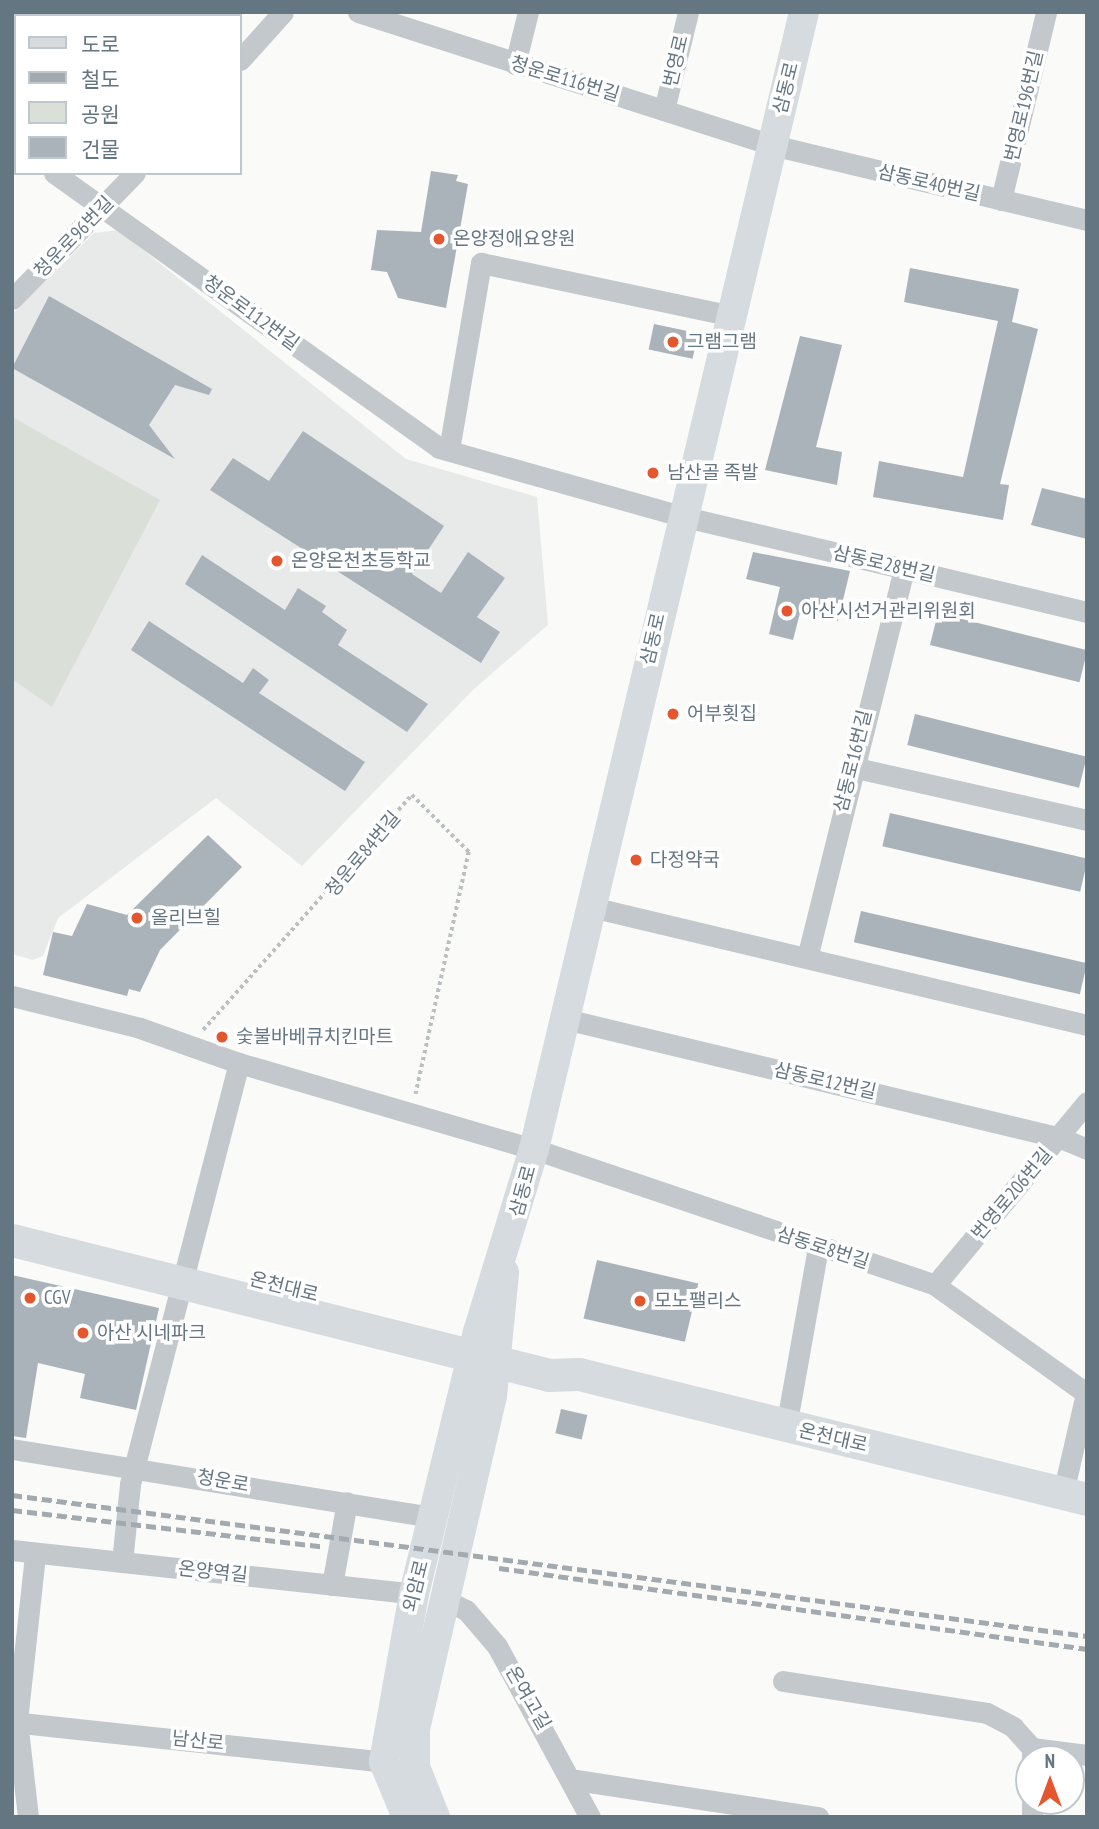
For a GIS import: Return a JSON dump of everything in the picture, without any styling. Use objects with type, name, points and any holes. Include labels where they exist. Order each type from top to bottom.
[{"type":"main road","name":"온천대로","points":[[12,1222],[184,1273]]},
{"type":"main road","name":"온천대로","points":[[12,1240],[184,1273],[488,1346],[551,1353],[579,1374],[1075,1496]]},
{"type":"street","points":[[242,58],[283,12]]},
{"type":"street","name":"청운로116번길","points":[[358,12],[772,145]]},
{"type":"street","points":[[516,64],[528,12]]},
{"type":"street","name":"번영로","points":[[664,110],[688,12]]},
{"type":"street","name":"삼동로","points":[[488,1346],[503,1265],[534,1149],[587,906],[804,12]]},
{"type":"street","name":"번영로196번길","points":[[1001,200],[1046,12]]},
{"type":"street","name":"삼동로40번길","points":[[772,145],[1087,220]]},
{"type":"street","name":"청운로112번길","points":[[57,175],[449,450],[681,516]]},
{"type":"street","name":"청운로96번길","points":[[12,299],[133,175]]},
{"type":"street","points":[[449,450],[481,262],[732,316]]},
{"type":"street","name":"삼동로28번길","points":[[681,516],[1087,612]]},
{"type":"street","name":"삼동로16번길","points":[[808,954],[852,767],[904,569]]},
{"type":"street","points":[[852,767],[1087,820]]},
{"type":"street","points":[[587,906],[808,954],[1087,1025]]},
{"type":"street","points":[[12,996],[190,1044],[239,1063],[534,1149]]},
{"type":"street","name":"삼동로12번길","points":[[561,1018],[1061,1138],[1087,1149]]},
{"type":"street","points":[[122,1562],[138,1467],[184,1273],[239,1063]]},
{"type":"street","name":"번영로206번길","points":[[935,1285],[1061,1138],[1087,1102]]},
{"type":"street","name":"삼동로8번길","points":[[534,1149],[935,1285],[1086,1393]]},
{"type":"street","points":[[786,1427],[818,1247]]},
{"type":"street","name":"외암로","points":[[435,1817],[415,1767],[415,1729],[433,1517],[488,1346]]},
{"type":"street","name":"외암로","points":[[384,1762],[428,1596],[488,1346]]},
{"type":"street","points":[[1075,1496],[1086,1393]]},
{"type":"street","name":"청운로","points":[[12,1449],[138,1467],[433,1517]]},
{"type":"street","points":[[332,1585],[347,1503]]},
{"type":"street","name":"온양역길","points":[[12,1550],[428,1596]]},
{"type":"street","points":[[28,1817],[15,1722],[35,1554]]},
{"type":"street","name":"온여고길","points":[[428,1596],[466,1610],[497,1646],[576,1780],[590,1817]]},
{"type":"street","points":[[783,1681],[987,1713],[1013,1727],[1026,1745]]},
{"type":"street","name":"남산로","points":[[15,1722],[384,1762]]},
{"type":"street","points":[[384,1762],[407,1817]]},
{"type":"street","points":[[576,1780],[818,1817]]},
{"type":"path","name":"청운로84번길","points":[[190,1044],[412,795],[470,852],[470,866],[411,1113]]},
{"type":"shaded area","name":"온양온천초등학교","points":[[118,230],[406,459],[537,497],[548,625],[474,689],[302,866],[216,798],[58,918],[43,956],[33,960],[12,954],[12,314],[94,233]]},
{"type":"green space","points":[[12,417],[160,500],[52,707],[12,679]]},
{"type":"building","name":"온양정애요양원","points":[[431,171],[458,175],[456,181],[468,184],[446,308],[398,298],[387,272],[371,270],[377,230],[421,232]]},
{"type":"building","points":[[910,268],[1019,289],[1012,322],[1038,329],[1000,484],[1009,485],[1003,520],[873,497],[879,461],[963,477],[998,321],[904,302]]},
{"type":"building","points":[[49,296],[212,389],[209,395],[175,385],[149,425],[175,459],[12,368]]},
{"type":"building","name":"그램그램","points":[[654,324],[698,333],[693,359],[649,349]]},
{"type":"building","points":[[800,336],[842,345],[816,447],[842,452],[837,485],[765,470]]},
{"type":"building","points":[[303,431],[444,526],[412,574],[441,593],[468,552],[505,578],[477,617],[500,632],[481,663],[210,490],[233,458],[269,481]]},
{"type":"building","points":[[1042,488],[1087,499],[1087,539],[1031,525]]},
{"type":"building","points":[[753,552],[850,571],[838,621],[800,613],[793,640],[769,634],[780,587],[746,579]]},
{"type":"building","points":[[202,555],[285,610],[298,588],[326,606],[322,612],[347,630],[338,645],[428,704],[407,732],[185,584]]},
{"type":"building","points":[[938,613],[1087,650],[1079,682],[930,645]]},
{"type":"building","points":[[149,621],[243,683],[253,668],[269,680],[259,693],[365,762],[345,791],[131,650]]},
{"type":"building","points":[[915,714],[1087,757],[1079,788],[907,745]]},
{"type":"building","points":[[890,813],[1087,858],[1080,892],[882,846]]},
{"type":"building","name":"올리브힐","points":[[208,835],[242,867],[160,950],[140,992],[129,989],[127,996],[43,975],[53,932],[72,936],[87,904],[127,915]]},
{"type":"building","points":[[861,911],[1087,963],[1080,994],[854,942]]},
{"type":"building","name":"모노팰리스","points":[[597,1260],[698,1283],[685,1342],[584,1318]]},
{"type":"building","name":"아산 시네파크","points":[[12,1275],[159,1308],[136,1410],[80,1398],[85,1374],[38,1363],[26,1438],[12,1436]]},
{"type":"building","points":[[561,1409],[587,1415],[582,1439],[555,1433]]},
{"type":"railway","points":[[12,1495],[1087,1636]]},
{"type":"railway","points":[[12,1510],[325,1547]]},
{"type":"railway","points":[[499,1568],[1087,1649]]},
{"type":"place","name":"온양정애요양원","points":[[439,239]]},
{"type":"place","name":"그램그램","points":[[673,342]]},
{"type":"place","name":"남산골 족발","points":[[653,473]]},
{"type":"place","name":"온양온천초등학교","points":[[277,561]]},
{"type":"place","name":"아산시선거관리위원회","points":[[787,611]]},
{"type":"place","name":"어부횟집","points":[[673,714]]},
{"type":"place","name":"다정약국","points":[[636,860]]},
{"type":"place","name":"올리브힐","points":[[137,918]]},
{"type":"place","name":"숯불바베큐치킨마트","points":[[222,1037]]},
{"type":"place","name":"CGV","points":[[30,1298]]},
{"type":"place","name":"모노팰리스","points":[[640,1301]]},
{"type":"place","name":"아산 시네파크","points":[[83,1333]]}]
